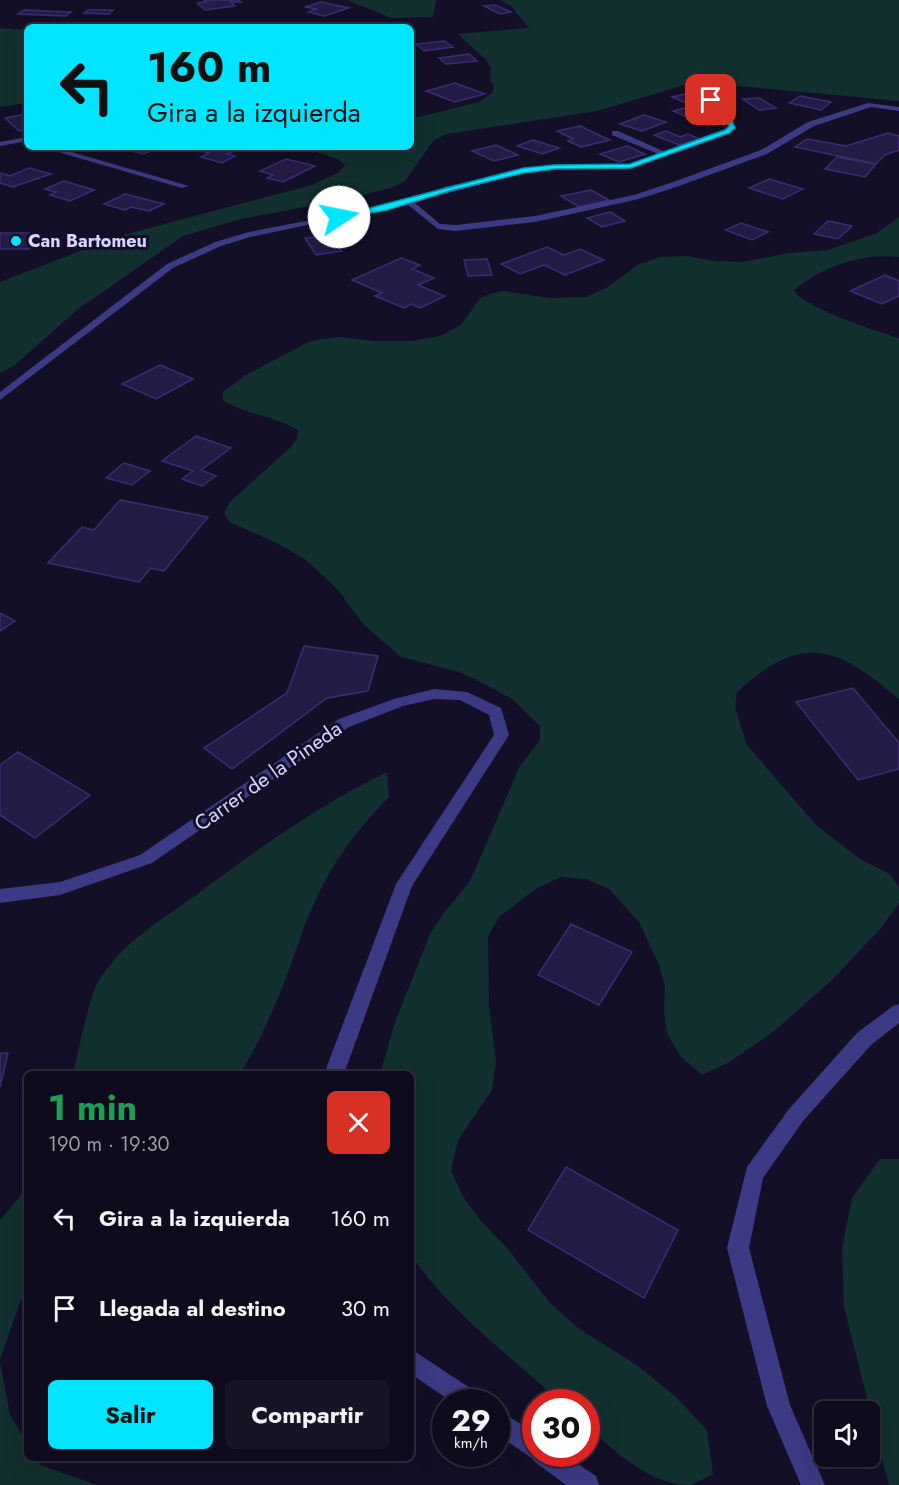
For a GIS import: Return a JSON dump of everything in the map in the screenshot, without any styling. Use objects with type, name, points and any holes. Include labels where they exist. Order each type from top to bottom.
[{"type":"street","points":[[0,398],[170,266],[204,249],[249,235],[410,202],[451,188],[524,171],[554,167],[622,167],[666,154],[727,131],[733,126],[727,115],[711,100]]},
{"type":"street","points":[[410,202],[438,226],[456,228],[535,219],[636,197],[676,184],[764,152],[811,124],[871,105],[899,109]]},
{"type":"street","points":[[615,133],[666,154]]},
{"type":"street","points":[[0,144],[24,140]]},
{"type":"street","points":[[56,150],[185,186]]},
{"type":"street","name":"Carrer de la Pineda","points":[[0,896],[60,888],[146,860],[344,723],[399,702],[434,694],[462,695],[496,712],[502,735],[404,884],[335,1071]]},
{"type":"street","points":[[813,1485],[779,1407],[738,1248],[754,1174],[796,1115],[864,1039],[899,1012]]},
{"type":"street","points":[[414,1362],[452,1389]]},
{"type":"street","points":[[561,1467],[587,1485]]},
{"type":"green space","points":[[347,0],[436,0],[433,17],[391,18]]},
{"type":"green space","points":[[500,0],[899,0],[899,101],[739,86],[727,89],[724,93],[734,104],[695,82],[597,111],[447,134],[434,140],[405,181],[394,187],[342,200],[241,219],[183,236],[77,310],[15,365],[0,373],[0,282],[119,236],[312,185],[339,172],[345,165],[337,159],[311,150],[414,150],[414,118],[479,102],[493,92],[494,86],[490,80],[491,69],[486,60],[458,34],[529,28],[511,6]]},
{"type":"green space","points":[[0,28],[24,30],[24,103],[0,107]]},
{"type":"green space","points":[[899,217],[899,257],[871,257],[843,263],[817,275],[794,290],[800,297],[825,311],[899,338],[899,699],[856,667],[819,653],[801,654],[781,660],[760,673],[737,692],[735,708],[747,745],[816,825],[860,859],[890,874],[899,888],[899,903],[881,928],[832,980],[773,1032],[728,1063],[702,1075],[680,1056],[667,1033],[664,1011],[665,986],[659,965],[639,922],[609,889],[586,879],[561,877],[537,888],[499,917],[488,936],[489,1007],[496,1063],[492,1090],[458,1140],[451,1170],[463,1197],[550,1303],[578,1328],[638,1366],[675,1396],[707,1430],[713,1474],[688,1485],[660,1479],[619,1455],[600,1437],[600,1389],[545,1389],[460,1312],[426,1276],[414,1259],[414,1071],[381,1071],[395,1022],[430,934],[470,881],[520,766],[540,740],[540,726],[512,699],[477,680],[459,672],[401,657],[363,624],[338,590],[306,560],[277,543],[229,522],[224,512],[230,502],[291,447],[297,439],[298,430],[232,405],[223,400],[223,392],[244,376],[310,341],[339,337],[373,341],[412,341],[440,336],[461,325],[480,298],[490,294],[503,291],[550,298],[586,297],[606,288],[639,264],[661,257],[687,256],[714,261],[742,262],[789,253],[828,250],[877,233]]},
{"type":"green space","points":[[387,772],[389,797],[356,834],[328,876],[309,914],[273,1010],[242,1071],[74,1071],[87,1013],[98,982],[118,955],[155,924],[242,861],[288,829]]},
{"type":"green space","points":[[880,1159],[899,1159],[899,1485],[889,1485],[880,1449],[880,1401],[868,1401],[844,1307],[842,1248],[852,1198]]},
{"type":"green space","points":[[24,1192],[24,1295],[0,1360],[0,1220]]},
{"type":"green space","points":[[0,1362],[10,1415],[24,1438],[24,1461],[38,1461],[40,1465],[97,1485],[0,1485]]},
{"type":"building","points":[[204,0],[239,0],[241,2],[231,2],[235,6],[205,10],[197,3],[206,2]]},
{"type":"building","points":[[321,2],[349,8],[324,16],[308,12],[317,9],[305,7]]},
{"type":"building","points":[[495,5],[511,12],[500,14],[484,6]]},
{"type":"building","points":[[24,10],[71,12],[66,16],[18,14]]},
{"type":"building","points":[[88,10],[113,10],[109,14],[84,13]]},
{"type":"building","points":[[444,41],[453,47],[424,51],[416,44]]},
{"type":"building","points":[[469,54],[477,61],[446,64],[439,58]]},
{"type":"building","points":[[455,83],[485,94],[455,102],[426,91]]},
{"type":"building","points":[[701,90],[707,98],[686,103],[672,97]]},
{"type":"building","points":[[800,96],[831,102],[821,110],[789,103]]},
{"type":"building","points":[[759,98],[776,108],[759,110],[743,99]]},
{"type":"building","points":[[689,107],[724,123],[708,126],[673,111]]},
{"type":"building","points":[[24,115],[24,130],[19,131],[5,118]]},
{"type":"building","points":[[644,115],[666,122],[642,131],[620,124]]},
{"type":"building","points":[[580,126],[610,140],[581,147],[568,141],[573,139],[557,131]]},
{"type":"building","points":[[666,131],[680,137],[688,134],[700,139],[679,145],[654,135]]},
{"type":"building","points":[[888,133],[899,136],[899,150],[885,155],[876,164],[795,147],[807,139],[846,146]]},
{"type":"building","points":[[533,140],[559,148],[543,154],[517,146]]},
{"type":"building","points":[[496,145],[518,155],[494,161],[472,151]]},
{"type":"building","points":[[627,146],[645,154],[619,162],[600,154]]},
{"type":"building","points":[[128,150],[153,150],[144,154]]},
{"type":"building","points":[[197,150],[237,150],[227,154],[235,156],[222,163],[201,157],[209,153]]},
{"type":"building","points":[[837,157],[876,164],[865,177],[825,169]]},
{"type":"building","points":[[286,159],[315,166],[283,182],[267,178],[273,175],[260,171]]},
{"type":"building","points":[[29,168],[51,174],[13,187],[0,183],[0,173],[10,176]]},
{"type":"building","points":[[769,179],[803,189],[783,199],[749,188]]},
{"type":"building","points":[[64,181],[94,190],[70,201],[50,195],[56,192],[45,189]]},
{"type":"building","points":[[591,190],[609,200],[579,207],[561,196]]},
{"type":"building","points":[[125,194],[164,204],[149,211],[131,207],[125,210],[104,204]]},
{"type":"building","points":[[610,212],[625,221],[602,227],[587,218]]},
{"type":"building","points":[[828,221],[852,226],[838,239],[814,234]]},
{"type":"building","points":[[741,223],[768,232],[752,240],[725,230]]},
{"type":"building","name":"Can Bartomeu","points":[[0,233],[35,233],[29,249],[0,249]]},
{"type":"building","points":[[331,235],[342,251],[316,255],[305,238]]},
{"type":"building","points":[[547,247],[564,255],[580,249],[604,260],[565,275],[544,265],[520,274],[501,264]]},
{"type":"building","points":[[401,258],[420,265],[412,269],[434,278],[418,285],[445,296],[420,308],[411,304],[404,308],[375,296],[382,293],[352,280]]},
{"type":"building","points":[[487,259],[492,275],[468,276],[464,260]]},
{"type":"building","points":[[885,275],[899,281],[899,296],[882,304],[850,291]]},
{"type":"building","points":[[160,365],[193,379],[156,399],[122,384]]},
{"type":"building","points":[[196,436],[231,448],[201,470],[216,476],[202,486],[182,479],[193,471],[162,461]]},
{"type":"building","points":[[124,463],[150,471],[132,485],[106,478]]},
{"type":"building","points":[[120,500],[208,517],[164,571],[151,568],[139,582],[48,563],[82,527],[94,530]]},
{"type":"building","points":[[0,613],[15,621],[0,631]]},
{"type":"building","points":[[304,646],[378,656],[368,691],[327,698],[232,769],[204,748],[287,693]]},
{"type":"building","points":[[853,688],[899,743],[899,769],[858,780],[796,702]]},
{"type":"building","points":[[18,752],[90,795],[35,838],[0,815],[0,765]]},
{"type":"building","points":[[571,924],[632,952],[599,1005],[538,975]]},
{"type":"building","points":[[0,1053],[8,1053],[0,1087]]},
{"type":"building","points":[[566,1167],[678,1230],[644,1298],[528,1230]]},
{"type":"place","name":"Can Bartomeu","points":[[16,241]]},
{"type":"route","points":[[339,217],[410,202],[451,188],[524,171],[554,167],[631,166],[727,131],[733,126],[727,115],[711,100]]}]
